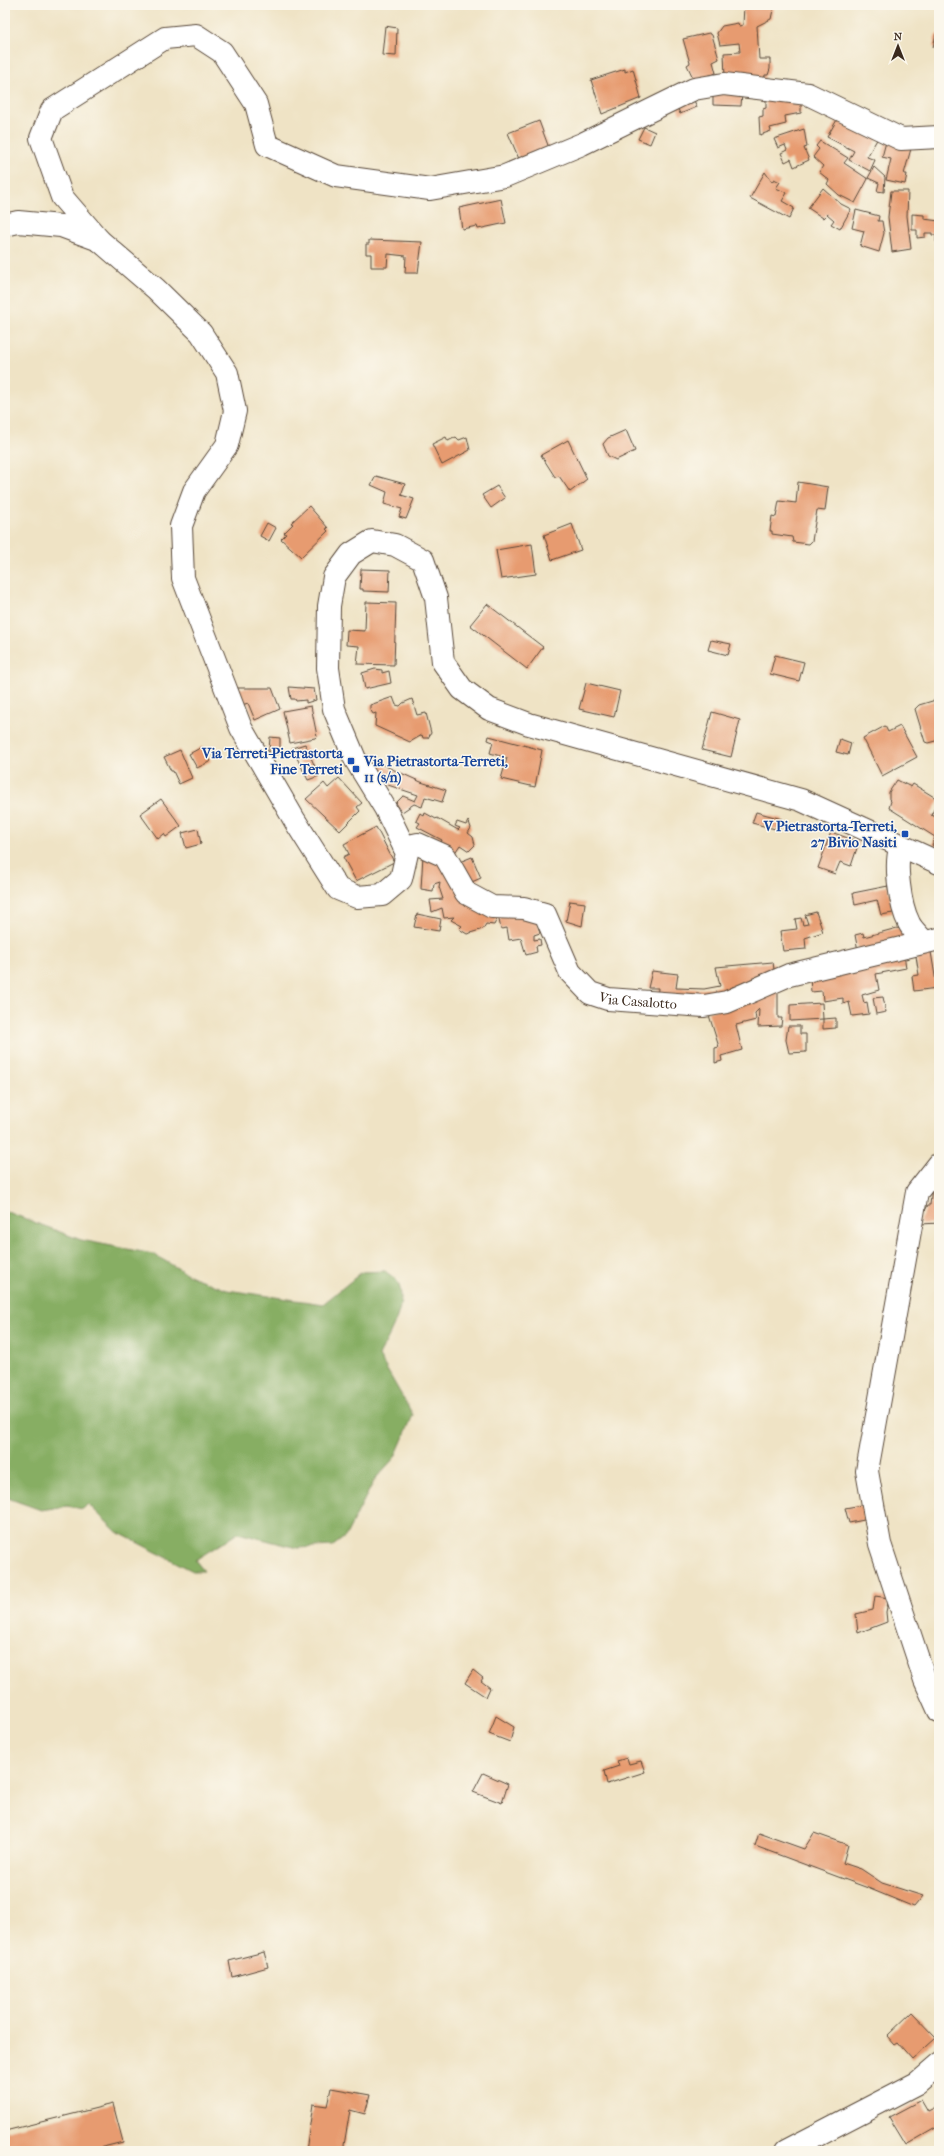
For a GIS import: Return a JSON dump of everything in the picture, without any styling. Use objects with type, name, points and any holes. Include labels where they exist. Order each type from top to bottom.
[{"type":"street","points":[[939,137],[901,139],[808,94],[724,84],[694,89],[582,144],[505,176],[430,189],[422,188],[336,176],[267,145],[256,104],[222,52],[196,36],[165,38],[52,110],[41,138],[62,197],[99,240],[156,290],[200,333],[227,373],[235,411],[227,445],[194,492],[181,526],[183,578],[241,728],[295,821],[338,889],[357,897],[382,895],[401,879],[407,853],[386,808],[356,759],[334,709],[328,668],[329,606],[334,577],[351,554],[372,541],[395,545],[423,560],[436,598],[443,662],[462,688],[489,709],[536,726],[801,800],[939,863]]},
{"type":"street","points":[[5,225],[18,222],[61,226],[99,240]]},
{"type":"street","name":"Via Casalotto","points":[[404,847],[418,844],[445,856],[466,893],[492,907],[524,908],[545,914],[570,972],[590,993],[608,999],[704,1006],[728,1002],[789,975],[932,941]]},
{"type":"street","points":[[901,846],[897,856],[901,898],[909,923],[932,941]]},
{"type":"street","points":[[939,1164],[917,1192],[867,1472],[880,1544],[925,1680],[939,1711]]},
{"type":"street","points":[[786,2151],[917,2083],[939,2064]]},
{"type":"green space","points":[[5,1211],[81,1240],[153,1254],[191,1276],[227,1290],[323,1304],[362,1272],[385,1271],[396,1280],[400,1290],[401,1299],[399,1309],[392,1329],[379,1356],[413,1415],[395,1457],[375,1479],[345,1537],[333,1546],[297,1548],[238,1533],[195,1560],[204,1571],[193,1571],[117,1532],[88,1504],[83,1509],[67,1506],[41,1510],[5,1497]]},
{"type":"building","points":[[744,5],[774,5],[771,19],[757,26],[759,59],[770,59],[770,69],[768,75],[765,75],[764,83],[725,78],[724,53],[740,52],[739,43],[720,45],[717,33],[722,26],[738,23],[739,26],[743,25]]},
{"type":"building","points":[[385,26],[397,28],[396,56],[382,55]]},
{"type":"building","points":[[709,33],[712,35],[719,59],[713,62],[716,73],[695,82],[687,65],[690,63],[683,39]]},
{"type":"building","points":[[936,34],[939,34],[939,48],[933,47]]},
{"type":"building","points":[[625,69],[625,72],[633,69],[641,98],[602,114],[591,80]]},
{"type":"building","points":[[713,92],[742,93],[741,106],[713,105]]},
{"type":"building","points":[[691,94],[697,107],[680,114],[675,101]]},
{"type":"building","points":[[766,99],[801,101],[801,113],[785,116],[786,124],[770,128],[771,131],[760,135],[759,117],[763,116],[763,109],[766,108]]},
{"type":"building","points":[[838,118],[879,136],[867,157],[875,160],[870,171],[849,160],[854,151],[827,137]]},
{"type":"building","points":[[539,121],[549,148],[519,159],[508,133]]},
{"type":"building","points":[[644,127],[655,132],[650,144],[638,139]]},
{"type":"building","points":[[804,129],[807,147],[804,148],[809,160],[794,167],[791,159],[785,162],[781,153],[787,150],[785,145],[778,148],[774,139]]},
{"type":"building","points":[[887,138],[912,145],[904,174],[907,174],[905,184],[886,180],[891,159],[882,157]]},
{"type":"building","points":[[820,141],[848,158],[844,163],[868,179],[855,203],[839,195],[827,184],[829,180],[819,172],[823,166],[813,157],[819,149],[816,146]]},
{"type":"building","points":[[874,167],[885,177],[884,192],[877,191],[879,183],[868,178]]},
{"type":"building","points":[[765,172],[772,182],[774,179],[780,182],[776,188],[787,193],[782,201],[794,208],[789,219],[750,198]]},
{"type":"building","points":[[823,188],[841,204],[851,209],[840,229],[831,224],[834,220],[827,214],[823,218],[808,208]]},
{"type":"building","points":[[891,191],[908,191],[907,216],[911,249],[892,252],[888,217]]},
{"type":"building","points":[[501,199],[506,223],[478,229],[477,226],[462,229],[459,208]]},
{"type":"building","points":[[856,210],[879,216],[878,221],[882,221],[884,233],[879,252],[860,246],[864,231],[852,228]]},
{"type":"building","points":[[912,214],[924,215],[924,219],[939,221],[939,242],[936,242],[936,235],[932,235],[932,233],[925,233],[925,237],[917,238],[917,230],[912,230]]},
{"type":"building","points":[[369,240],[422,242],[418,273],[405,273],[406,256],[388,254],[387,267],[371,267],[371,254],[366,254],[366,244],[369,244]]},
{"type":"building","points":[[626,430],[635,451],[616,460],[608,456],[603,444],[608,438]]},
{"type":"building","points":[[446,437],[448,441],[456,437],[459,440],[467,437],[470,450],[442,465],[432,444]]},
{"type":"building","points":[[568,440],[587,479],[570,492],[559,476],[555,477],[541,455]]},
{"type":"building","points":[[376,476],[405,484],[401,495],[414,499],[406,519],[399,517],[402,509],[384,504],[387,492],[371,485]]},
{"type":"building","points":[[798,482],[828,487],[825,511],[817,510],[812,541],[809,544],[793,542],[792,537],[772,534],[772,531],[770,531],[772,516],[776,517],[779,501],[796,503]]},
{"type":"building","points":[[497,486],[505,498],[491,508],[482,495]]},
{"type":"building","points":[[309,506],[328,528],[326,529],[328,531],[301,557],[281,539],[286,534],[284,533],[293,524],[291,523]]},
{"type":"building","points":[[267,523],[276,528],[269,541],[260,536]]},
{"type":"building","points":[[572,524],[581,550],[552,560],[544,535]]},
{"type":"building","points":[[532,544],[536,574],[501,579],[496,550]]},
{"type":"building","points":[[361,569],[390,570],[389,592],[363,591],[363,589],[360,589]]},
{"type":"building","points":[[366,602],[396,603],[394,665],[357,664],[359,646],[346,645],[347,630],[365,631]]},
{"type":"building","points":[[487,604],[543,647],[527,669],[470,625]]},
{"type":"building","points":[[711,640],[731,644],[728,655],[708,650]]},
{"type":"building","points":[[775,655],[804,662],[799,681],[770,674]]},
{"type":"building","points":[[375,669],[382,670],[382,673],[389,671],[391,683],[365,689],[362,673]]},
{"type":"building","points":[[586,683],[620,691],[614,717],[579,709]]},
{"type":"building","points":[[289,687],[314,689],[316,700],[306,703],[306,700],[296,701],[295,699],[291,699]]},
{"type":"building","points":[[236,688],[272,688],[280,709],[255,720],[248,703],[242,705]]},
{"type":"building","points":[[393,697],[396,705],[400,706],[412,699],[417,715],[426,713],[431,733],[428,738],[423,738],[422,735],[410,742],[375,726],[376,713],[373,714],[370,709],[370,705]]},
{"type":"building","points":[[939,699],[939,740],[928,743],[925,742],[915,709],[919,705]]},
{"type":"building","points":[[311,706],[317,736],[315,738],[290,743],[283,711]]},
{"type":"building","points":[[712,712],[740,720],[731,757],[702,750]]},
{"type":"building","points":[[885,726],[888,732],[900,726],[917,757],[882,776],[863,738]]},
{"type":"building","points":[[489,736],[542,750],[535,787],[501,779],[507,758],[490,753],[493,742],[488,740]]},
{"type":"building","points":[[270,737],[280,738],[280,753],[272,756],[269,751]]},
{"type":"building","points":[[840,739],[851,743],[848,755],[836,752]]},
{"type":"building","points":[[305,744],[319,776],[308,780],[292,748]]},
{"type":"building","points":[[202,747],[211,761],[197,768],[189,754]]},
{"type":"building","points":[[180,750],[192,778],[179,784],[164,757]]},
{"type":"building","points":[[372,760],[421,782],[446,790],[442,802],[425,797],[422,807],[414,804],[402,812],[396,803],[403,796],[415,801],[418,795],[382,783],[369,763]]},
{"type":"building","points":[[339,778],[362,803],[357,807],[360,811],[340,831],[306,799],[324,783],[328,788]]},
{"type":"building","points":[[897,780],[911,787],[913,784],[939,800],[931,815],[939,818],[939,848],[932,845],[935,837],[889,808],[891,801],[889,799],[889,792]]},
{"type":"building","points":[[161,799],[181,826],[166,837],[164,834],[158,839],[140,814]]},
{"type":"building","points":[[756,812],[782,819],[779,830],[752,823]]},
{"type":"building","points":[[420,813],[424,816],[425,813],[436,819],[437,818],[458,830],[460,828],[455,826],[457,822],[466,825],[468,821],[471,828],[468,833],[473,837],[475,845],[469,851],[460,845],[454,854],[440,846],[442,840],[417,827],[420,823],[416,821]]},
{"type":"building","points":[[376,827],[394,862],[356,881],[343,857],[349,854],[344,844]]},
{"type":"building","points":[[198,829],[201,844],[186,848],[182,833]]},
{"type":"building","points":[[831,832],[859,842],[851,866],[840,862],[835,874],[818,868]]},
{"type":"building","points":[[423,855],[437,856],[498,917],[494,925],[486,924],[483,929],[467,934],[459,929],[462,926],[451,920],[454,917],[444,918],[442,908],[432,912],[430,900],[443,899],[439,887],[440,882],[434,884],[433,891],[421,889]]},
{"type":"building","points":[[472,857],[481,878],[467,884],[457,863]]},
{"type":"building","points":[[888,886],[893,913],[881,915],[877,900],[855,905],[853,893]]},
{"type":"building","points":[[570,901],[585,903],[582,926],[566,921]]},
{"type":"building","points":[[816,912],[823,932],[805,938],[806,949],[783,951],[780,931],[797,929],[795,919],[801,918],[803,925],[808,924],[805,915]]},
{"type":"building","points":[[417,914],[441,919],[439,931],[414,927]]},
{"type":"building","points":[[502,915],[537,917],[540,933],[534,935],[534,940],[540,939],[541,945],[536,946],[537,952],[526,955],[521,938],[509,940],[507,928],[501,929],[499,920]]},
{"type":"building","points":[[897,928],[903,930],[905,943],[859,956],[855,935],[863,933],[864,937]]},
{"type":"building","points":[[930,946],[937,988],[914,991],[912,976],[919,975],[915,950]]},
{"type":"building","points":[[904,954],[906,968],[876,974],[879,990],[862,995],[864,1003],[867,1002],[869,1014],[852,1016],[849,1002],[843,1004],[843,998],[823,1001],[822,991],[811,992],[810,976]]},
{"type":"building","points":[[773,962],[775,977],[742,983],[742,985],[732,987],[735,996],[657,1001],[658,988],[648,988],[652,971],[678,974],[676,988],[704,989],[720,986],[716,967]]},
{"type":"building","points":[[778,989],[778,1018],[782,1018],[781,1026],[758,1027],[759,1009],[755,1013],[756,1020],[736,1025],[742,1050],[721,1056],[722,1061],[715,1063],[715,1048],[719,1047],[708,1012]]},
{"type":"building","points":[[883,997],[886,1012],[876,1014],[873,998]]},
{"type":"building","points":[[822,1003],[823,1019],[790,1021],[790,1005]]},
{"type":"building","points":[[836,1018],[836,1028],[823,1029],[823,1019]]},
{"type":"building","points":[[788,1026],[800,1026],[800,1034],[806,1034],[806,1052],[789,1053],[786,1040]]},
{"type":"building","points":[[939,1186],[939,1223],[921,1224],[920,1220],[928,1205],[930,1205],[932,1187]]},
{"type":"building","points":[[862,1505],[864,1520],[849,1523],[845,1508]]},
{"type":"building","points":[[875,1596],[889,1598],[886,1612],[887,1622],[858,1633],[856,1614],[873,1610]]},
{"type":"building","points":[[473,1670],[483,1678],[481,1681],[490,1688],[486,1697],[465,1683]]},
{"type":"building","points":[[496,1716],[514,1727],[510,1742],[489,1734]]},
{"type":"building","points":[[627,1758],[629,1764],[641,1761],[645,1772],[607,1784],[604,1771],[619,1766],[617,1761]]},
{"type":"building","points":[[483,1773],[508,1784],[502,1803],[473,1792]]},
{"type":"building","points":[[759,1833],[804,1849],[814,1833],[848,1845],[843,1863],[861,1869],[882,1883],[923,1896],[914,1907],[868,1888],[755,1846]]},
{"type":"building","points":[[264,1952],[268,1967],[232,1977],[229,1961]]},
{"type":"building","points":[[912,2012],[936,2037],[912,2059],[897,2042],[894,2044],[887,2036]]},
{"type":"building","points":[[331,2088],[370,2095],[365,2114],[350,2110],[343,2151],[306,2151],[313,2104],[327,2106]]},
{"type":"building","points":[[921,2100],[928,2112],[936,2108],[939,2112],[939,2126],[906,2145],[889,2117]]},
{"type":"building","points":[[113,2104],[123,2142],[87,2151],[5,2151],[5,2131]]},
{"type":"place","name":"Via Terreti-Pietrastorta Fine Terreti","points":[[351,761]]},
{"type":"place","name":"Via Pietrastorta-Terreti, 11 (s/n)","points":[[356,769]]},
{"type":"place","name":"V Pietrastorta-Terreti, 27 Bivio Nasiti","points":[[905,834]]}]
